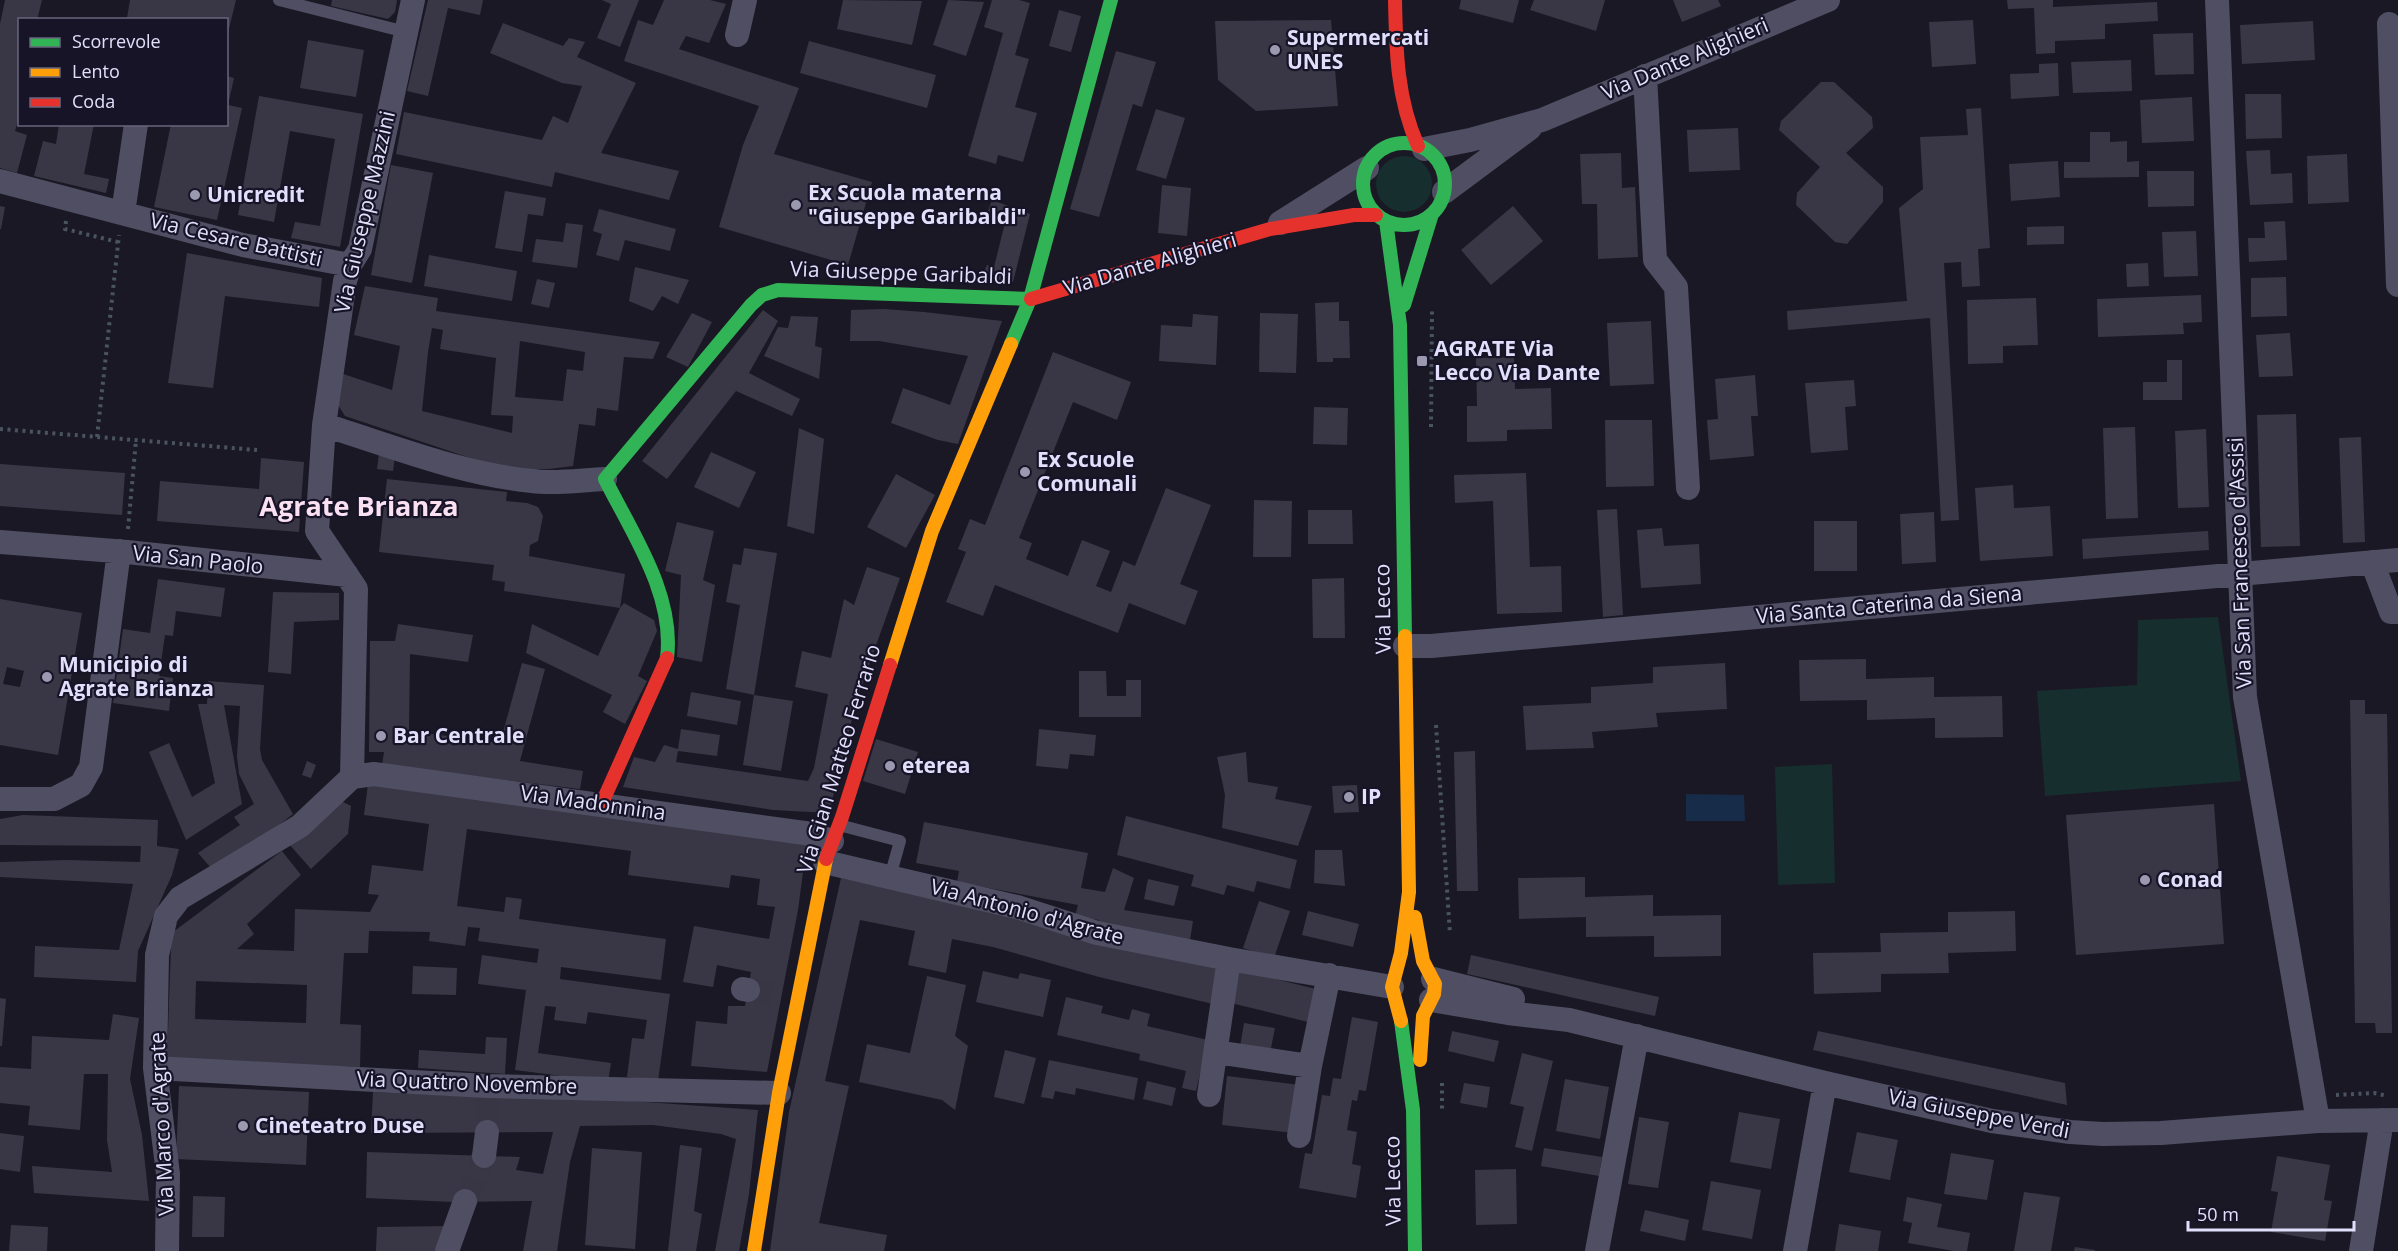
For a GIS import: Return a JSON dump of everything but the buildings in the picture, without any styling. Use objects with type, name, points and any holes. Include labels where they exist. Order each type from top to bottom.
[{"type":"street","name":"Via Giuseppe Mazzini","points":[[351,582],[317,531],[324,424],[345,281],[350,266],[360,249],[413,0]]},
{"type":"street","points":[[737,36],[745,0]]},
{"type":"street","name":"Via Gian Matteo Ferrario","points":[[754,1251],[779,1093],[790,998],[832,842],[932,531],[1030,298],[1109,0]]},
{"type":"street","points":[[1379,137],[1363,182],[1365,196],[1381,218],[1406,225],[1416,224],[1432,214],[1441,202],[1444,179],[1440,165],[1421,147],[1408,125],[1396,68],[1395,0]]},
{"type":"street","name":"Via Dante Alighieri","points":[[1421,147],[1470,140],[1542,120],[1828,0]]},
{"type":"street","name":"Via San Francesco d'Assisi","points":[[2217,0],[2245,698],[2318,1121]]},
{"type":"street","points":[[2388,24],[2398,285]]},
{"type":"street","points":[[1389,104],[1396,68]]},
{"type":"street","points":[[1645,76],[1655,260],[1676,286],[1688,488]]},
{"type":"street","name":"Via Dante Alighieri","points":[[1444,192],[1542,120]]},
{"type":"street","name":"Via Cesare Battisti","points":[[123,213],[136,126]]},
{"type":"street","points":[[1369,164],[1380,151],[1392,146],[1404,143],[1421,147]]},
{"type":"street","name":"Via Dante Alighieri","points":[[1270,229],[1369,164]]},
{"type":"street","name":"Via Cesare Battisti","points":[[0,181],[243,245],[350,266]]},
{"type":"street","name":"Via Lecco","points":[[1400,325],[1411,280],[1432,214]]},
{"type":"street","name":"Via Dante Alighieri","points":[[1030,298],[1270,229],[1349,216],[1381,218]]},
{"type":"street","name":"Via Lecco","points":[[1381,218],[1393,264],[1400,325],[1409,892],[1395,987],[1413,1110],[1415,1251]]},
{"type":"street","name":"Via Giuseppe Garibaldi","points":[[605,479],[762,296],[778,290],[1030,298]]},
{"type":"street","points":[[324,424],[436,461],[500,476],[534,482],[605,479],[653,575],[667,618],[668,657],[602,803]]},
{"type":"street","points":[[0,542],[123,552]]},
{"type":"street","name":"Via San Paolo","points":[[0,800],[54,799],[81,785],[91,767],[123,552],[351,582]]},
{"type":"street","name":"Via Santa Caterina da Siena","points":[[1405,646],[1431,646],[2398,560]]},
{"type":"street","points":[[2372,562],[2391,612],[2398,612]]},
{"type":"street","points":[[351,582],[352,777]]},
{"type":"street","name":"Via Madonnina","points":[[352,777],[374,774],[602,803],[812,834],[832,842]]},
{"type":"street","name":"Via Marco d'Agrate","points":[[167,1251],[168,1174],[155,1068],[157,955],[166,916],[180,898],[300,826],[352,777]]},
{"type":"street","name":"Via Antonio d'Agrate","points":[[832,842],[890,877],[1017,906],[1097,933],[1395,987]]},
{"type":"street","name":"Via Lecco","points":[[1409,892],[1430,988],[1423,1016],[1420,1064],[1413,1110]]},
{"type":"street","points":[[1209,1095],[1229,958]]},
{"type":"street","points":[[1412,966],[1430,988],[1420,1008],[1411,1009],[1395,987],[1404,969],[1412,966]]},
{"type":"street","points":[[1299,1136],[1310,1066],[1329,975]]},
{"type":"street","name":"Via Giuseppe Verdi","points":[[1430,988],[1526,1015],[1569,1020],[1825,1083],[1992,1120],[2070,1132],[2161,1133],[2318,1121],[2390,1120]]},
{"type":"street","points":[[1597,1251],[1637,1036]]},
{"type":"street","points":[[1216,1052],[1310,1066]]},
{"type":"street","name":"Via Quattro Novembre","points":[[155,1068],[487,1091],[779,1093]]},
{"type":"street","points":[[1795,1251],[1825,1083]]},
{"type":"street","points":[[2361,1251],[2390,1120]]},
{"type":"street","points":[[484,1156],[487,1132]]},
{"type":"street","points":[[447,1251],[465,1202]]},
{"type":"lane","points":[[279,0],[406,32]]},
{"type":"lane","points":[[832,842],[900,841],[890,877]]},
{"type":"path","points":[[97,437],[123,213]]},
{"type":"path","points":[[1431,431],[1432,300]]},
{"type":"path","points":[[0,429],[257,450]]},
{"type":"path","points":[[123,552],[136,440]]},
{"type":"path","points":[[1435,715],[1450,934]]},
{"type":"path","points":[[2313,1096],[2373,1093],[2398,1098]]},
{"type":"green space","points":[[1404,156],[1419,161],[1427,169],[1432,184],[1427,199],[1419,207],[1404,212],[1389,207],[1381,199],[1376,184],[1381,169],[1389,161]]},
{"type":"green space","points":[[2218,617],[2241,781],[2045,796],[2037,691],[2137,685],[2138,620]]},
{"type":"green space","points":[[1832,764],[1835,883],[1778,885],[1775,767]]},
{"type":"water","points":[[1686,794],[1744,795],[1745,821],[1686,821]]},
{"type":"tunnel","points":[[748,990],[782,996]]},
{"type":"tunnel","points":[[487,1097],[487,1132]]},
{"type":"tunnel","points":[[465,1201],[484,1156]]},
{"type":"traffic: fast","points":[[1011,344],[1030,299],[1111,0]]},
{"type":"traffic: fast","points":[[1404,143],[1420,146],[1433,155],[1442,168],[1445,184],[1442,200],[1433,213],[1420,222],[1404,225],[1388,222],[1375,213],[1366,200],[1363,184],[1366,168],[1375,155],[1388,146],[1404,143]]},
{"type":"traffic: fast","points":[[1404,305],[1432,214]]},
{"type":"traffic: fast","points":[[1386,221],[1400,325],[1405,636]]},
{"type":"traffic: fast","points":[[667,658],[668,634],[658,588],[639,543],[605,479],[751,305],[762,295],[778,290],[1031,299]]},
{"type":"traffic: fast","points":[[1401,1021],[1413,1110],[1415,1251]]},
{"type":"traffic: slow","points":[[890,665],[932,531],[1011,344]]},
{"type":"traffic: slow","points":[[1401,1021],[1392,987],[1401,953],[1409,892],[1405,636]]},
{"type":"traffic: slow","points":[[754,1251],[779,1093],[826,859]]},
{"type":"traffic: slow","points":[[1415,917],[1423,961],[1435,984],[1434,994],[1423,1016],[1420,1060]]},
{"type":"traffic: jam","points":[[1395,0],[1399,74],[1406,111],[1418,146]]},
{"type":"traffic: jam","points":[[1031,299],[1270,229],[1354,215],[1376,215]]},
{"type":"traffic: jam","points":[[602,803],[667,658]]},
{"type":"traffic: jam","points":[[826,859],[842,817],[890,665]]},
{"type":"place","name":"Supermercati UNES","points":[[1275,50]]},
{"type":"place","name":"Unicredit","points":[[195,195]]},
{"type":"place","name":"Ex Scuola materna \"Giuseppe Garibaldi\"","points":[[796,205]]},
{"type":"place","name":"AGRATE Via Lecco Via Dante","points":[[1422,361]]},
{"type":"place","name":"Ex Scuole Comunali","points":[[1025,472]]},
{"type":"place","name":"Municipio di Agrate Brianza","points":[[47,677]]},
{"type":"place","name":"Bar Centrale","points":[[381,736]]},
{"type":"place","name":"eterea","points":[[890,766]]},
{"type":"place","name":"IP","points":[[1349,797]]},
{"type":"place","name":"Conad","points":[[2145,880]]},
{"type":"place","name":"Cineteatro Duse","points":[[243,1126]]},
{"type":"district","name":"Agrate Brianza","points":[[359,507]]}]
